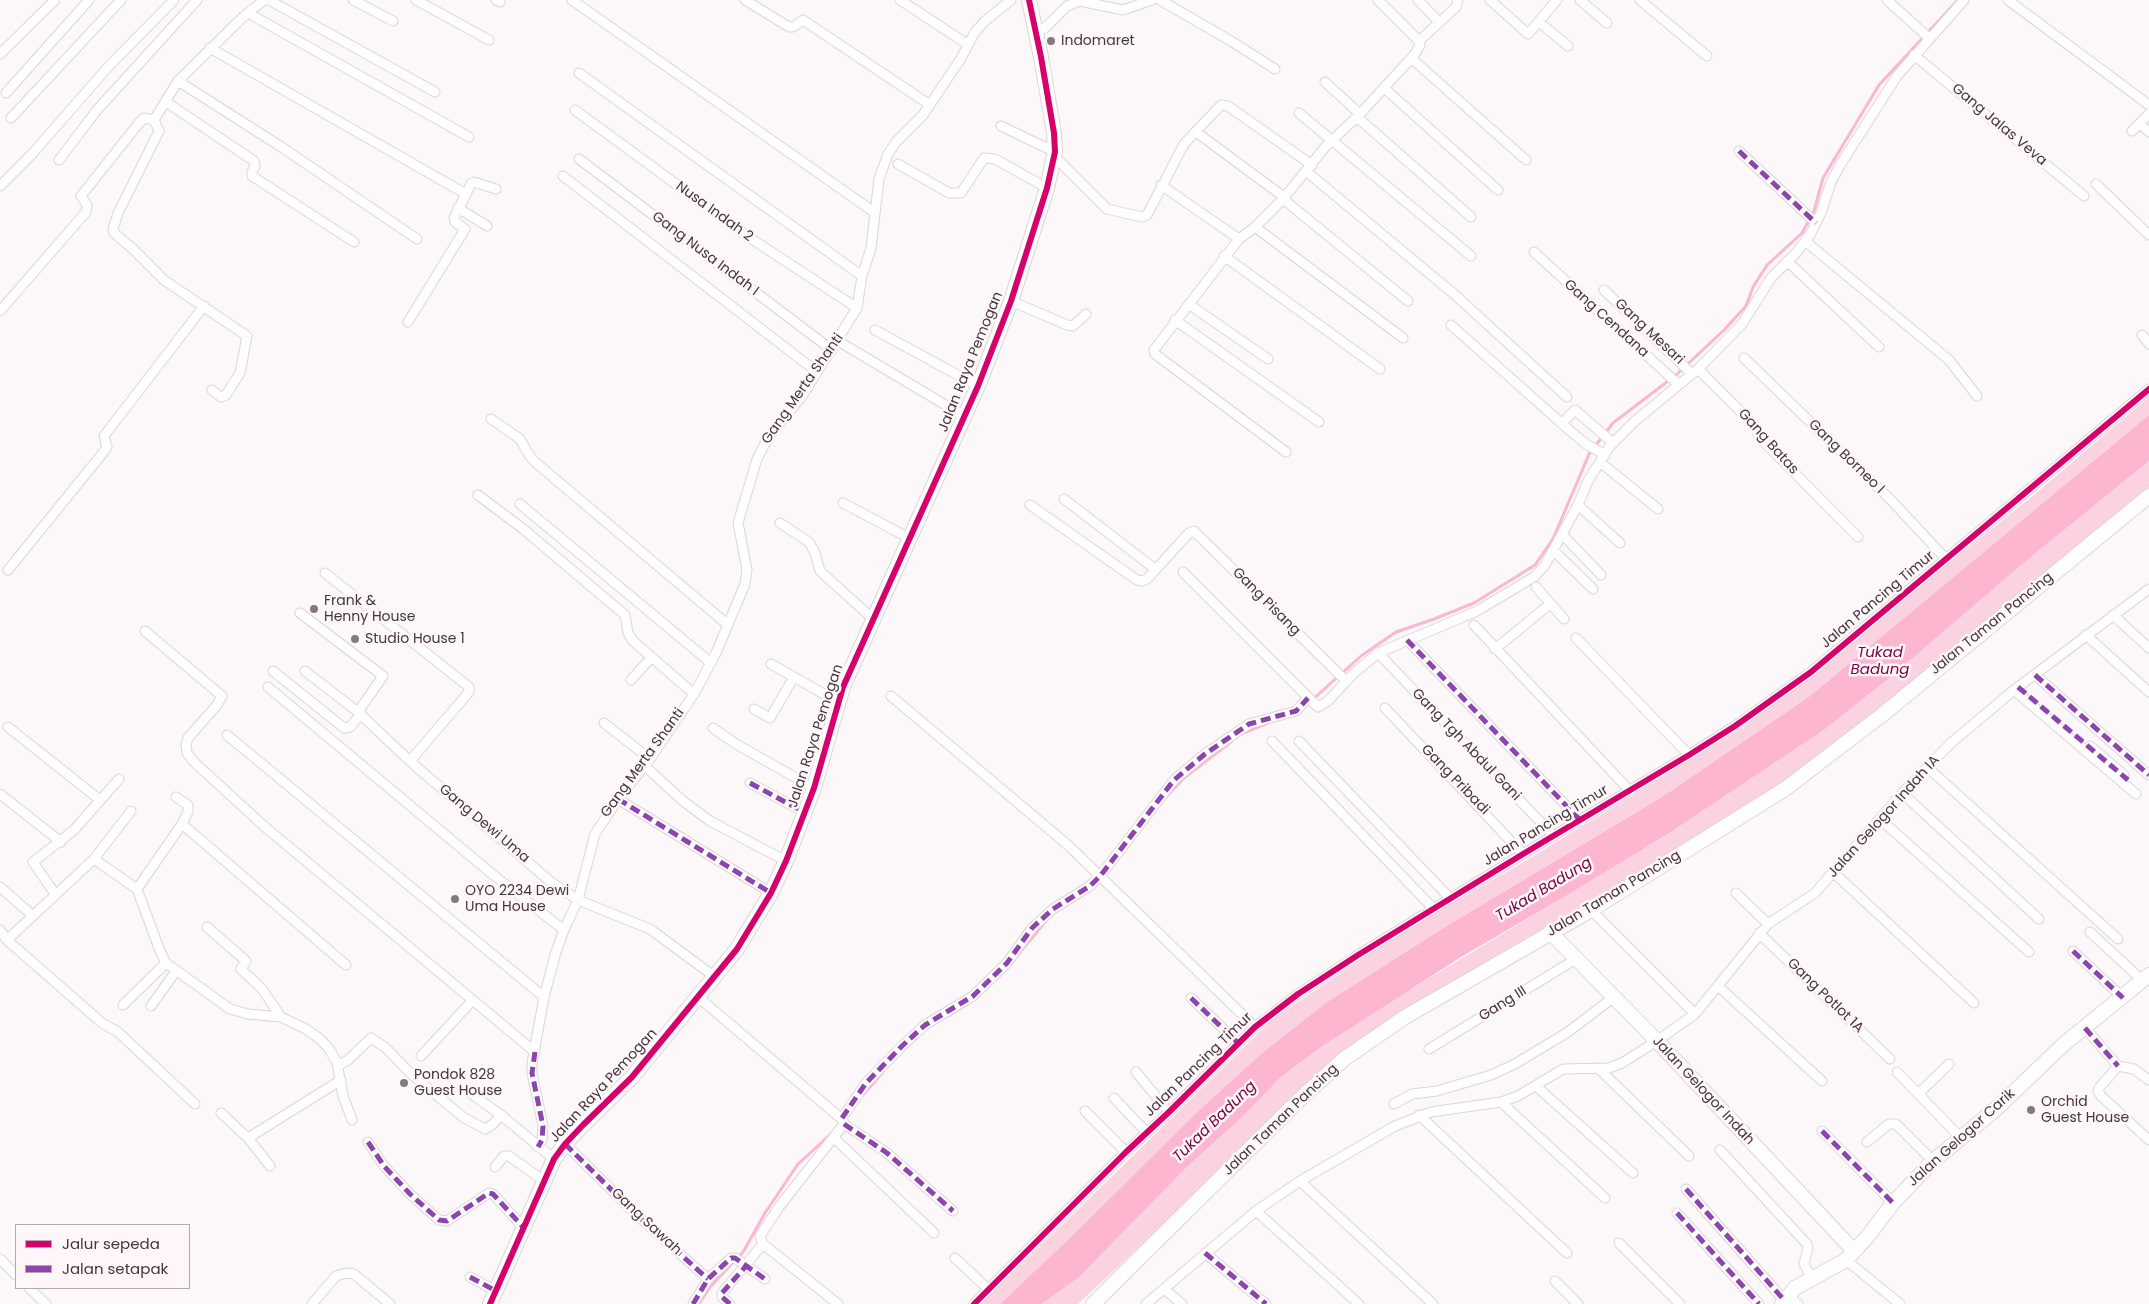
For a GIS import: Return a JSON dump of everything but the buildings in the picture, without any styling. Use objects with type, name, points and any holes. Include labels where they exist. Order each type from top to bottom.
[{"type":"street","points":[[0,54],[55,0]]},
{"type":"street","points":[[6,92],[89,0]]},
{"type":"street","points":[[11,118],[121,0]]},
{"type":"street","points":[[0,186],[32,154],[108,67],[174,0]]},
{"type":"street","points":[[59,160],[97,110],[197,0]]},
{"type":"street","points":[[154,120],[178,80],[210,48],[264,0]]},
{"type":"street","points":[[269,0],[435,92]]},
{"type":"street","points":[[353,0],[392,21]]},
{"type":"street","points":[[416,0],[489,40]]},
{"type":"street","points":[[572,0],[874,212]]},
{"type":"street","points":[[745,0],[789,27],[803,20],[930,104]]},
{"type":"street","points":[[900,0],[967,44]]},
{"type":"street","name":"Gang Merta Shanti","points":[[539,1148],[542,1140],[543,1126],[532,1073],[544,997],[564,930],[578,900],[595,834],[619,800],[649,767],[694,694],[711,663],[728,625],[745,584],[747,570],[738,523],[757,459],[768,438],[791,410],[832,350],[842,343],[857,308],[862,276],[871,248],[879,179],[888,154],[896,142],[923,115],[960,60],[967,44],[985,21],[1011,0]]},
{"type":"street","name":"Jalan Raya Pemogan","points":[[493,1298],[544,1181],[551,1158],[632,1077],[715,977],[742,942],[771,893],[786,861],[814,788],[838,702],[872,618],[978,386],[1010,301],[1047,188],[1055,154],[1049,102],[1029,0]]},
{"type":"street","points":[[1035,32],[1045,28],[1067,6],[1080,1],[1123,10],[1152,0]]},
{"type":"street","points":[[1160,0],[1223,36],[1275,69]]},
{"type":"street","points":[[1378,0],[1419,42]]},
{"type":"street","points":[[1418,0],[1439,22]]},
{"type":"street","points":[[1286,452],[1155,354],[1154,350],[1176,320],[1190,305],[1224,256],[1239,239],[1284,198],[1331,141],[1384,88],[1418,50],[1419,42],[1456,7],[1459,2],[1458,0]]},
{"type":"street","points":[[1490,0],[1528,34],[1539,22],[1552,2]]},
{"type":"street","points":[[1580,0],[1607,23]]},
{"type":"street","points":[[1640,0],[1707,56]]},
{"type":"street","points":[[1887,0],[1927,36]]},
{"type":"street","points":[[1183,572],[1311,701],[1320,707],[1328,701],[1342,677],[1378,653],[1477,611],[1534,577],[1553,550],[1578,505],[1588,481],[1611,441],[1675,381],[1691,370],[1742,324],[1771,278],[1805,241],[1813,220],[1842,162],[1897,76],[1927,36],[1964,0]]},
{"type":"street","points":[[2008,0],[2149,105]]},
{"type":"street","points":[[248,13],[470,138]]},
{"type":"street","points":[[1539,22],[1568,46]]},
{"type":"street","points":[[210,48],[466,194]]},
{"type":"street","name":"Gang Jalas Veva","points":[[1914,55],[2084,196]]},
{"type":"street","points":[[1411,58],[1526,160]]},
{"type":"street","points":[[579,73],[862,276]]},
{"type":"street","points":[[178,80],[418,239]]},
{"type":"street","points":[[1325,82],[1358,115],[1471,217]]},
{"type":"street","points":[[1384,88],[1498,190]]},
{"type":"street","points":[[166,102],[254,161],[256,166],[252,176],[354,242]]},
{"type":"street","points":[[1001,126],[1055,154],[1107,209],[1145,217],[1184,144],[1218,108],[1226,105],[1309,168],[1454,294],[1566,397]]},
{"type":"street","name":"Nusa Indah 2","points":[[574,110],[744,234],[857,308]]},
{"type":"street","points":[[1299,113],[1471,256]]},
{"type":"street","points":[[2132,131],[2149,114]]},
{"type":"street","points":[[0,311],[86,212],[87,205],[81,196],[139,123],[144,118],[154,120]]},
{"type":"street","points":[[154,120],[159,131],[118,213],[113,229],[114,233],[164,280],[244,333],[248,338],[240,373],[226,395],[221,397],[212,390]]},
{"type":"street","points":[[2140,124],[2149,132]]},
{"type":"street","points":[[1196,132],[1284,198],[1408,301]]},
{"type":"street","points":[[1739,152],[1813,220]]},
{"type":"street","points":[[898,164],[949,193],[961,193],[984,158],[995,159],[1047,188]]},
{"type":"street","name":"Gang Nusa Indah I","points":[[579,159],[832,350]]},
{"type":"street","points":[[563,176],[817,372]]},
{"type":"street","points":[[408,322],[465,229],[455,222],[454,218],[471,184],[474,182],[496,189]]},
{"type":"street","points":[[2096,184],[2149,235]]},
{"type":"street","points":[[1161,185],[1239,239]]},
{"type":"street","points":[[458,208],[487,226]]},
{"type":"street","points":[[1254,227],[1403,338]]},
{"type":"street","points":[[1805,241],[1949,360],[1978,396]]},
{"type":"street","name":"Gang Cendana","points":[[1534,252],[1675,381]]},
{"type":"street","points":[[1224,256],[1380,369]]},
{"type":"street","points":[[1787,262],[1879,347]]},
{"type":"street","name":"Gang Mesari","points":[[1604,290],[1691,370]]},
{"type":"street","points":[[1010,301],[1073,326],[1086,314]]},
{"type":"street","points":[[1190,305],[1268,359]]},
{"type":"street","points":[[8,570],[102,454],[107,447],[103,439],[104,436],[204,306]]},
{"type":"street","points":[[1176,320],[1319,422]]},
{"type":"street","points":[[1451,325],[1602,457],[1658,509]]},
{"type":"street","points":[[875,330],[978,386]]},
{"type":"street","points":[[2142,335],[2149,344]]},
{"type":"street","points":[[842,343],[964,416]]},
{"type":"street","name":"Gang Borneo I","points":[[1744,358],[1884,494],[1946,559]]},
{"type":"street","name":"Gang Batas","points":[[1691,370],[1755,426],[1760,438],[1858,537]]},
{"type":"street","name":"Jalan Pancing Timur","points":[[974,1304],[1254,1027],[1298,994],[1433,908],[1689,755],[1735,726],[1812,672],[2149,389]]},
{"type":"street","points":[[1562,423],[1575,410],[1611,441]]},
{"type":"street","points":[[491,419],[520,439],[535,462],[728,625]]},
{"type":"street","points":[[478,495],[529,534],[625,615],[628,633],[633,641],[650,658],[694,694]]},
{"type":"street","name":"Jalan Taman Pancing","points":[[1093,1304],[1300,1099],[1344,1060],[1405,1017],[1591,910],[1785,789],[1882,715],[2149,496]]},
{"type":"street","points":[[1030,505],[1137,580],[1147,579],[1155,569],[1064,499]]},
{"type":"street","points":[[843,503],[909,538]]},
{"type":"street","points":[[520,504],[711,663]]},
{"type":"street","points":[[1578,505],[1620,543]]},
{"type":"street","points":[[780,523],[809,542],[815,553],[820,571],[872,618]]},
{"type":"street","name":"Gang Pisang","points":[[1155,569],[1189,533],[1194,531],[1342,677]]},
{"type":"street","points":[[1562,534],[1602,575]]},
{"type":"street","points":[[1553,550],[1592,589]]},
{"type":"street","points":[[325,573],[469,687],[469,692],[410,761]]},
{"type":"street","points":[[1536,587],[1564,619]]},
{"type":"street","name":"Jalan Gelogor Indah IA","points":[[1146,1304],[1256,1212],[1300,1181],[1381,1133],[1419,1115],[1501,1102],[1518,1096],[1564,1069],[1610,1068],[1622,1063],[1657,1041],[1695,1014],[1759,933],[1768,924],[1815,893],[1902,793],[1951,743],[2016,689],[2149,588]]},
{"type":"street","points":[[1496,649],[1550,604]]},
{"type":"street","points":[[273,671],[344,728],[350,727],[383,676],[300,613]]},
{"type":"street","points":[[2113,615],[2149,648]]},
{"type":"street","points":[[1474,625],[1630,791]]},
{"type":"street","points":[[145,631],[222,696],[217,705],[188,738],[186,744],[187,753],[193,761],[265,827],[535,1052]]},
{"type":"street","points":[[2086,635],[2149,692]]},
{"type":"street","points":[[1576,638],[1689,755]]},
{"type":"street","points":[[1406,640],[1581,821]]},
{"type":"street","name":"Gang Tgh Abdul Gani","points":[[1378,653],[1554,836]]},
{"type":"street","points":[[631,680],[650,658]]},
{"type":"street","points":[[771,664],[838,702]]},
{"type":"street","name":"Gang Dewi Uma","points":[[305,672],[359,713],[410,761],[551,882],[578,900],[650,929],[715,977]]},
{"type":"street","points":[[2035,675],[2149,775]]},
{"type":"street","points":[[754,709],[770,718],[794,677]]},
{"type":"street","points":[[268,687],[482,866],[564,930]]},
{"type":"street","points":[[2016,689],[2128,780]]},
{"type":"street","points":[[2016,689],[2136,794]]},
{"type":"street","points":[[891,696],[1044,824],[1254,1027]]},
{"type":"street","points":[[838,1304],[760,1240],[762,1233],[834,1138],[866,1084],[925,1025],[974,996],[1007,963],[1032,928],[1053,909],[1102,878],[1174,780],[1205,754],[1249,724],[1296,710],[1311,701]]},
{"type":"street","name":"Gang Pribadi","points":[[1385,708],[1523,854]]},
{"type":"street","points":[[604,723],[683,801],[710,821],[786,861]]},
{"type":"street","points":[[8,727],[100,800]]},
{"type":"street","points":[[713,728],[736,744],[814,788]]},
{"type":"street","points":[[227,735],[544,997]]},
{"type":"street","points":[[1272,741],[1433,908]]},
{"type":"street","points":[[1300,741],[1450,898]]},
{"type":"street","points":[[1927,767],[2118,939]]},
{"type":"street","points":[[55,894],[33,862],[61,842],[119,779]]},
{"type":"street","points":[[750,783],[804,812]]},
{"type":"street","points":[[1902,793],[2039,919]]},
{"type":"street","points":[[0,794],[61,842]]},
{"type":"street","points":[[137,889],[182,824],[188,807],[176,797]]},
{"type":"street","points":[[619,800],[771,893]]},
{"type":"street","points":[[7,940],[94,859],[130,811]]},
{"type":"street","points":[[1880,818],[2029,952]]},
{"type":"street","points":[[182,824],[346,964]]},
{"type":"street","points":[[94,859],[137,889],[160,951],[166,963],[176,971],[230,1009],[248,1014],[280,1017],[306,1029],[320,1039],[330,1050],[337,1063],[346,1110],[352,1120]]},
{"type":"street","points":[[1834,873],[1974,1003]]},
{"type":"street","points":[[0,887],[32,915]]},
{"type":"street","points":[[1736,893],[1768,924]]},
{"type":"street","points":[[1591,910],[1695,1014]]},
{"type":"street","points":[[207,927],[246,961],[241,969],[262,989],[280,1017]]},
{"type":"street","points":[[0,930],[7,940],[102,1023],[118,1032],[195,1104]]},
{"type":"street","name":"Jalan Gelogor Indah","points":[[1550,932],[1657,1041],[1850,1256]]},
{"type":"street","points":[[2090,932],[2146,978]]},
{"type":"street","name":"Gang Potlot 1A","points":[[1759,933],[1890,1059]]},
{"type":"street","points":[[2073,951],[2123,998]]},
{"type":"street","name":"Gang III","points":[[1429,1049],[1576,959]]},
{"type":"street","points":[[123,1004],[166,963]]},
{"type":"street","points":[[151,1006],[176,971]]},
{"type":"street","name":"Jalan Gelogor Carik","points":[[1788,1301],[1795,1288],[1850,1256],[1893,1203],[1933,1161],[2085,1028],[2146,978]]},
{"type":"street","points":[[1718,986],[1822,1081]]},
{"type":"street","points":[[698,997],[843,1121],[886,1153],[953,1212]]},
{"type":"street","points":[[1394,1104],[1412,1094],[1437,1091],[1499,1072],[1568,1032],[1614,997]]},
{"type":"street","points":[[1191,998],[1238,1043]]},
{"type":"street","points":[[421,1056],[472,1001]]},
{"type":"street","points":[[2085,1028],[2118,1066],[2134,1069],[2149,1080]]},
{"type":"street","points":[[337,1063],[341,1064],[348,1060],[371,1038],[386,1048],[436,1097],[479,1127],[489,1127],[501,1114]]},
{"type":"street","points":[[1918,1094],[1949,1064]]},
{"type":"street","points":[[2118,1066],[2098,1091],[2101,1096],[2149,1140]]},
{"type":"street","points":[[1599,1069],[1689,1156]]},
{"type":"street","points":[[1136,1072],[1169,1112]]},
{"type":"street","points":[[1897,1072],[1961,1138]]},
{"type":"street","points":[[248,1138],[341,1080]]},
{"type":"street","points":[[1536,1086],[1634,1173]]},
{"type":"street","points":[[466,1090],[501,1114],[551,1158]]},
{"type":"street","points":[[1114,1098],[1147,1133]]},
{"type":"street","points":[[1501,1102],[1605,1198]]},
{"type":"street","points":[[1085,1111],[1126,1152]]},
{"type":"street","points":[[221,1113],[248,1138],[270,1166]]},
{"type":"street","points":[[1419,1115],[1567,1253]]},
{"type":"street","points":[[1867,1142],[1889,1124],[1896,1124],[1933,1161]]},
{"type":"street","points":[[1822,1131],[1893,1203]]},
{"type":"street","points":[[834,1138],[934,1233]]},
{"type":"street","points":[[368,1142],[384,1166],[438,1220],[447,1221],[489,1193],[493,1194],[523,1227]]},
{"type":"street","name":"Gang Sawah","points":[[565,1144],[640,1218],[708,1279]]},
{"type":"street","points":[[1720,1150],[1807,1244],[1808,1248],[1804,1264],[1812,1278]]},
{"type":"street","points":[[495,1167],[504,1156],[509,1156],[544,1181]]},
{"type":"street","points":[[1300,1181],[1433,1304]]},
{"type":"street","points":[[1686,1189],[1788,1301]]},
{"type":"street","points":[[1256,1212],[1359,1304]]},
{"type":"street","points":[[1677,1213],[1759,1304]]},
{"type":"street","points":[[1619,1243],[1680,1304]]},
{"type":"street","points":[[730,1304],[721,1294],[740,1261],[763,1244]]},
{"type":"street","points":[[1205,1253],[1266,1304]]},
{"type":"street","points":[[1850,1256],[1900,1304]]},
{"type":"street","points":[[693,1304],[708,1279],[730,1258],[740,1261],[764,1279]]},
{"type":"street","points":[[955,1258],[989,1290]]},
{"type":"street","points":[[0,1259],[15,1274]]},
{"type":"street","points":[[312,1304],[336,1276],[346,1273],[354,1274],[390,1304]]},
{"type":"street","points":[[470,1277],[493,1298]]},
{"type":"street","points":[[1555,1281],[1578,1304]]},
{"type":"street","points":[[30,1289],[46,1304]]},
{"type":"street","points":[[1164,1289],[1182,1304]]},
{"type":"shaded area","points":[[2149,397],[2149,415],[1810,696],[1662,797],[1445,927],[1327,1002],[1262,1053],[1195,1114],[1000,1304],[981,1304],[1273,1019],[1387,942],[1520,864],[1737,732],[1805,681],[2035,494]]},
{"type":"shaded area","points":[[2149,461],[2149,487],[1961,643],[1800,772],[1660,860],[1494,957],[1424,1001],[1303,1088],[1186,1203],[1078,1304],[1041,1304],[1078,1278],[1190,1164],[1239,1120],[1281,1077],[1324,1045],[1378,1009],[1671,832],[1824,730],[1887,680],[2026,561]]},
{"type":"water","name":"Tukad Badung","points":[[2149,415],[2149,461],[2026,561],[1887,680],[1824,730],[1671,832],[1461,957],[1324,1045],[1281,1077],[1239,1120],[1190,1164],[1078,1278],[1041,1304],[1000,1304],[1195,1114],[1262,1053],[1327,1002],[1445,927],[1662,797],[1810,696]]},
{"type":"waterway","points":[[1312,700],[1361,656],[1396,632],[1474,603],[1535,565],[1553,539],[1589,454],[1613,423],[1676,375],[1724,330],[1746,306],[1753,287],[1767,265],[1802,233],[1814,211],[1823,178],[1879,85],[1958,0]]},
{"type":"waterway","points":[[1241,734],[1270,722]]},
{"type":"waterway","points":[[1166,797],[1184,778],[1232,741]]},
{"type":"waterway","points":[[1017,956],[1050,916]]},
{"type":"waterway","points":[[948,1016],[966,1005]]},
{"type":"waterway","points":[[863,1095],[883,1072]]},
{"type":"waterway","points":[[699,1304],[710,1287],[743,1252],[765,1213],[798,1164],[833,1132]]},
{"type":"marked path","points":[[1739,151],[1816,223]]},
{"type":"marked path","points":[[1407,640],[1581,821]]},
{"type":"marked path","points":[[2035,675],[2149,775]]},
{"type":"marked path","points":[[2018,687],[2128,780]]},
{"type":"marked path","points":[[842,1118],[866,1083],[902,1046],[925,1025],[973,996],[1007,963],[1032,928],[1053,909],[1090,886],[1101,875],[1174,780],[1205,754],[1249,724],[1296,711],[1308,698]]},
{"type":"marked path","points":[[750,783],[804,812]]},
{"type":"marked path","points":[[618,799],[771,893]]},
{"type":"marked path","points":[[2073,951],[2123,998]]},
{"type":"marked path","points":[[1191,998],[1238,1043]]},
{"type":"marked path","points":[[2085,1028],[2118,1066]]},
{"type":"marked path","points":[[535,1052],[532,1073],[543,1126],[542,1140],[538,1147]]},
{"type":"marked path","points":[[844,1124],[887,1153],[953,1211]]},
{"type":"marked path","points":[[1822,1131],[1893,1203]]},
{"type":"marked path","points":[[368,1142],[384,1166],[410,1194],[439,1220],[447,1221],[489,1193],[493,1194],[523,1227]]},
{"type":"marked path","points":[[565,1144],[640,1218],[708,1279]]},
{"type":"marked path","points":[[1686,1189],[1784,1300]]},
{"type":"marked path","points":[[1677,1213],[1759,1304]]},
{"type":"marked path","points":[[1205,1253],[1266,1304]]},
{"type":"marked path","points":[[693,1304],[708,1279],[731,1258],[735,1258],[765,1279]]},
{"type":"marked path","points":[[730,1304],[722,1297],[722,1293],[746,1266]]},
{"type":"marked path","points":[[470,1277],[496,1291]]},
{"type":"cycle path","points":[[490,1304],[554,1159],[583,1125],[632,1077],[737,949],[771,893],[786,861],[814,788],[843,687],[978,386],[1011,301],[1047,188],[1055,152],[1054,133],[1029,0]]},
{"type":"cycle path","points":[[974,1304],[1126,1152],[1255,1027],[1298,994],[1358,955],[1689,755],[1735,726],[1811,672],[2149,389]]},
{"type":"place","name":"Indomaret","points":[[1051,41]]},
{"type":"place","name":"Frank & Henny House","points":[[314,609]]},
{"type":"place","name":"Studio House 1","points":[[355,639]]},
{"type":"place","name":"OYO 2234 Dewi Uma House","points":[[455,899]]},
{"type":"place","name":"Pondok 828 Guest House","points":[[404,1083]]},
{"type":"place","name":"Orchid Guest House","points":[[2031,1110]]}]
